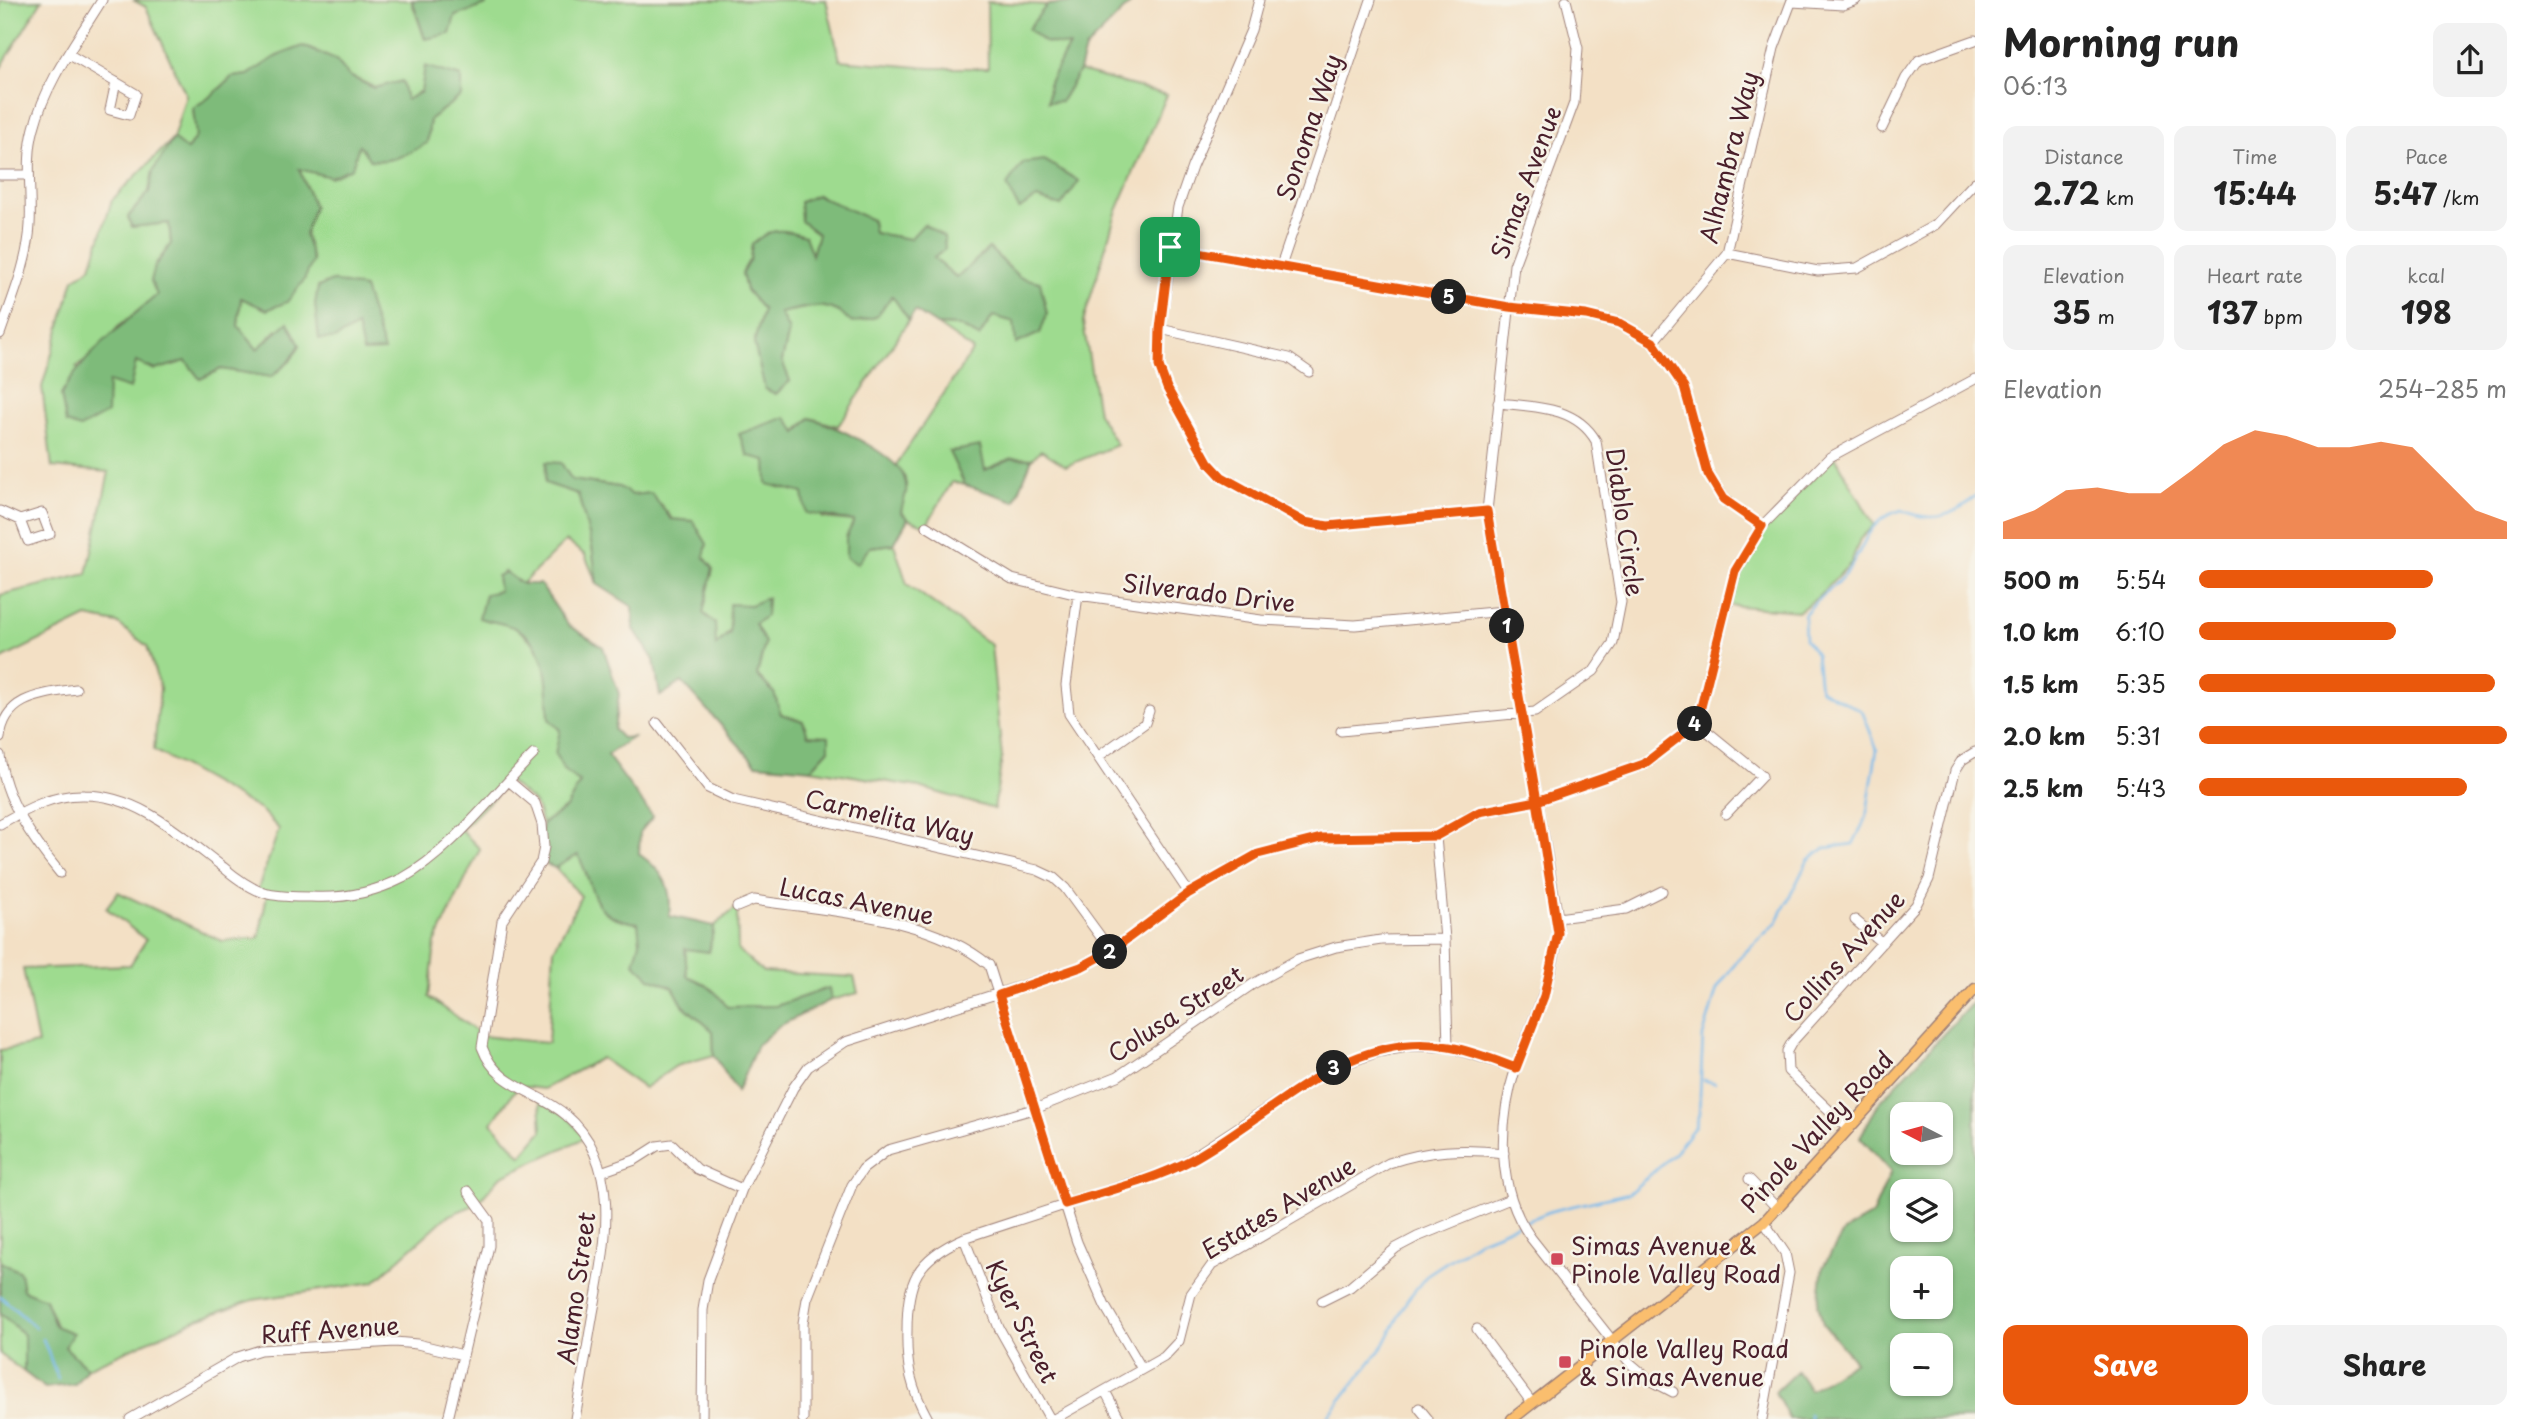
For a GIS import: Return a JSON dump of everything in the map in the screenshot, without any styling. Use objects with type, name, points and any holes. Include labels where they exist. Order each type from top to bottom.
[{"type":"main road","name":"Pinole Valley Road","points":[[1512,1419],[1613,1342],[1778,1209],[1975,989]]},
{"type":"street","points":[[0,334],[25,260],[30,224],[28,175],[33,130],[48,88],[102,0]]},
{"type":"street","points":[[1259,0],[1251,30],[1192,167],[1178,207],[1160,329],[1159,366],[1167,388],[1208,462],[1222,477],[1304,522],[1328,526],[1487,511]]},
{"type":"street","name":"Sonoma Way","points":[[1281,266],[1371,0]]},
{"type":"street","name":"Simas Avenue","points":[[1566,0],[1578,48],[1574,103],[1514,265],[1487,511],[1558,918],[1551,974],[1516,1068],[1507,1107],[1504,1176],[1510,1201],[1531,1238],[1640,1373],[1673,1392]]},
{"type":"street","points":[[1792,1],[1843,5],[1856,0]]},
{"type":"street","name":"Alhambra Way","points":[[1653,342],[1727,253],[1774,48],[1792,1]]},
{"type":"street","points":[[1882,128],[1919,60],[1975,40]]},
{"type":"street","points":[[68,54],[116,82]]},
{"type":"street","points":[[0,175],[28,175]]},
{"type":"street","points":[[1727,253],[1818,271],[1857,268],[1935,225],[1975,182]]},
{"type":"street","points":[[1170,247],[1509,307],[1586,315],[1619,323],[1653,342],[1684,387],[1708,474],[1723,499],[1762,526]]},
{"type":"street","points":[[1160,329],[1289,358],[1309,372]]},
{"type":"street","points":[[702,1419],[703,1310],[706,1290],[742,1189],[793,1088],[808,1067],[845,1042],[1081,967],[1111,951],[1189,893],[1258,854],[1321,838],[1436,836],[1479,812],[1537,801],[1644,764],[1697,723],[1735,571],[1762,526],[1829,457],[1975,379]]},
{"type":"street","name":"Diablo Circle","points":[[1341,731],[1535,712],[1594,671],[1613,643],[1621,602],[1596,441],[1588,427],[1571,414],[1498,403]]},
{"type":"street","points":[[0,511],[20,520]]},
{"type":"street","name":"Silverado Drive","points":[[926,526],[1012,579],[1078,595],[1261,620],[1355,625],[1504,611]]},
{"type":"street","points":[[1078,595],[1066,685],[1069,713],[1189,893]]},
{"type":"street","points":[[0,738],[5,720],[20,702],[40,694],[76,690]]},
{"type":"street","points":[[1099,756],[1145,723],[1149,711]]},
{"type":"street","name":"Carmelita Way","points":[[657,723],[708,788],[733,800],[1008,862],[1054,878],[1111,951]]},
{"type":"street","points":[[1697,723],[1762,776],[1726,814]]},
{"type":"street","name":"Collins Avenue","points":[[1849,1129],[1788,1071],[1787,1051],[1908,916],[1923,894],[1955,771],[1962,760],[1975,752]]},
{"type":"street","points":[[0,824],[57,797],[84,794],[111,797],[160,820],[241,881],[267,894],[325,898],[363,895],[404,877],[436,853],[510,782],[534,754]]},
{"type":"street","points":[[0,755],[5,778],[19,813],[36,842],[60,873]]},
{"type":"street","name":"Alamo Street","points":[[510,782],[535,803],[542,824],[544,847],[541,862],[502,921],[482,1046],[488,1065],[507,1082],[542,1098],[568,1116],[584,1138],[601,1172],[606,1199],[606,1242],[575,1419]]},
{"type":"street","points":[[1436,836],[1445,939],[1448,1047]]},
{"type":"street","points":[[1558,918],[1626,909],[1661,891]]},
{"type":"street","name":"Lucas Avenue","points":[[737,907],[754,900],[910,925],[973,951],[989,965],[1037,1108],[1077,1242],[1105,1306],[1142,1370]]},
{"type":"street","points":[[1856,920],[1882,943]]},
{"type":"street","name":"Colusa Street","points":[[803,1419],[803,1323],[807,1299],[852,1185],[863,1169],[888,1150],[1037,1108],[1118,1076],[1252,984],[1298,959],[1336,947],[1381,940],[1445,939]]},
{"type":"street","points":[[928,1419],[914,1393],[906,1364],[907,1298],[923,1264],[938,1249],[1174,1169],[1303,1085],[1338,1066],[1395,1048],[1448,1047],[1516,1068]]},
{"type":"street","points":[[601,1172],[635,1160],[657,1146],[671,1144],[697,1169],[742,1189]]},
{"type":"street","name":"Estates Avenue","points":[[1052,1419],[1164,1357],[1179,1341],[1191,1294],[1212,1265],[1389,1163],[1443,1150],[1504,1153]]},
{"type":"street","points":[[1749,1179],[1778,1209]]},
{"type":"street","points":[[449,1419],[489,1246],[489,1220],[468,1191]]},
{"type":"street","points":[[1322,1301],[1350,1287],[1396,1248],[1417,1237],[1510,1201]]},
{"type":"street","points":[[1762,1419],[1789,1283],[1785,1253],[1764,1222]]},
{"type":"street","name":"Kyer Street","points":[[964,1238],[999,1328],[1052,1419]]},
{"type":"street","points":[[1476,1329],[1532,1403]]},
{"type":"street","name":"Ruff Avenue","points":[[130,1419],[238,1357],[260,1350],[395,1342],[463,1355]]},
{"type":"street","points":[[1105,1391],[1120,1419]]},
{"type":"street","points":[[1419,1408],[1428,1419]]},
{"type":"green space","points":[[42,0],[0,69],[0,1]]},
{"type":"green space","points":[[133,0],[411,0],[425,39],[455,16],[485,5],[486,0],[826,0],[840,60],[930,68],[988,68],[987,2],[1047,5],[1028,29],[1069,45],[1049,82],[1061,101],[1079,71],[1167,95],[1116,213],[1083,322],[1098,413],[1117,445],[1066,466],[1041,450],[1032,459],[1012,458],[985,471],[950,452],[965,485],[952,482],[926,526],[908,519],[901,512],[905,478],[896,465],[973,350],[937,325],[959,326],[979,337],[992,315],[1015,322],[1017,343],[1040,333],[1047,313],[1019,277],[989,248],[958,278],[933,258],[925,224],[910,239],[874,233],[840,206],[817,195],[818,234],[812,256],[752,244],[750,259],[742,273],[746,290],[763,310],[754,343],[790,381],[782,361],[789,331],[779,313],[817,306],[839,309],[892,295],[909,320],[838,426],[810,418],[766,460],[803,493],[823,518],[854,521],[870,547],[894,544],[907,584],[991,645],[1002,758],[994,809],[919,787],[811,769],[829,749],[808,735],[803,721],[781,714],[774,693],[757,675],[765,643],[755,624],[767,599],[745,613],[716,645],[703,613],[713,568],[651,493],[632,495],[619,487],[571,480],[561,463],[546,483],[578,494],[592,546],[597,584],[585,555],[566,541],[522,584],[505,572],[518,629],[535,644],[547,669],[549,719],[560,730],[564,770],[580,783],[566,808],[542,824],[535,803],[509,782],[461,830],[480,849],[435,943],[429,997],[483,1036],[548,1043],[554,949],[581,896],[555,868],[578,854],[602,909],[622,920],[638,923],[650,978],[673,987],[683,1005],[713,1031],[714,1055],[676,1066],[644,1088],[601,1058],[544,1089],[518,1086],[492,1123],[521,1156],[542,1131],[540,1101],[568,1117],[585,1138],[500,1177],[477,1204],[447,1216],[374,1282],[253,1300],[198,1319],[87,1368],[65,1347],[45,1299],[22,1290],[20,1272],[0,1262],[0,1050],[38,1044],[23,969],[130,965],[146,940],[106,908],[118,892],[222,941],[259,938],[267,894],[258,889],[279,829],[262,811],[154,750],[160,688],[147,646],[117,623],[87,617],[0,660],[0,595],[87,574],[109,472],[52,467],[42,387],[74,279],[91,267],[112,200],[173,139],[186,95],[146,7]],"holes":[[[277,56],[336,60],[349,76],[406,101],[445,73],[461,77],[461,96],[430,119],[427,143],[359,144],[299,169],[314,207],[305,234],[313,261],[241,298],[238,326],[257,350],[277,330],[300,345],[290,361],[271,377],[221,369],[200,379],[186,361],[155,370],[136,362],[108,382],[76,367],[93,356],[118,327],[158,295],[155,265],[171,244],[169,223],[132,227],[128,217],[149,192],[153,171],[173,139],[186,151],[196,136],[193,108],[213,95],[232,77],[248,75]],[[1044,160],[1057,169],[1061,205],[1037,198]]]},
{"type":"green space","points":[[412,0],[486,0],[486,5],[455,16],[450,34],[425,39]]},
{"type":"green space","points":[[1094,0],[1134,0],[1085,49],[1079,71],[1061,101],[1048,102],[1049,82],[1069,46],[1044,42],[1028,29],[1047,5]]},
{"type":"green space","points":[[303,46],[336,60],[349,76],[374,88],[402,81],[406,100],[421,92],[425,66],[461,77],[461,96],[430,119],[427,143],[406,154],[393,159],[370,160],[359,145],[352,168],[330,177],[299,169],[314,207],[305,234],[313,261],[304,280],[287,302],[267,310],[241,298],[238,326],[257,349],[288,322],[300,345],[290,361],[271,377],[221,369],[200,379],[186,361],[155,370],[136,362],[130,389],[108,382],[107,413],[80,428],[66,423],[61,395],[70,381],[104,341],[157,295],[151,281],[155,266],[171,244],[169,223],[132,227],[128,217],[149,192],[153,171],[173,139],[187,150],[196,136],[193,108],[213,95],[232,77],[248,75],[277,56]]},
{"type":"green space","points":[[1044,160],[1079,181],[1061,206],[1037,198],[1019,209],[1007,185],[1023,163]]},
{"type":"green space","points":[[817,195],[872,220],[874,233],[910,239],[924,224],[944,237],[945,249],[934,258],[957,278],[989,248],[1019,277],[1040,282],[1047,314],[1040,333],[1016,344],[1014,322],[993,316],[979,337],[959,326],[937,325],[915,311],[909,320],[892,296],[876,317],[852,323],[844,315],[827,307],[780,313],[789,331],[782,361],[790,381],[776,394],[765,389],[754,343],[763,310],[746,290],[742,273],[750,259],[752,244],[770,232],[782,231],[805,236],[812,255],[818,234],[801,221],[800,202]]},
{"type":"green space","points":[[332,281],[364,288],[384,351],[363,352],[357,326],[335,339],[319,339],[315,304],[318,287]]},
{"type":"green space","points":[[786,417],[797,433],[810,418],[834,427],[878,451],[900,470],[906,488],[901,512],[908,519],[894,544],[870,547],[857,564],[846,557],[846,537],[854,521],[806,513],[803,493],[767,484],[766,460],[748,456],[739,434]]},
{"type":"green space","points":[[980,446],[985,470],[1012,458],[1032,459],[1015,501],[965,485],[949,452]]},
{"type":"green space","points":[[1835,456],[1874,525],[1860,539],[1851,563],[1817,598],[1799,611],[1727,605],[1737,575],[1762,529]]},
{"type":"green space","points":[[546,462],[561,463],[572,480],[619,487],[632,495],[651,493],[671,519],[693,521],[707,544],[704,557],[713,568],[703,613],[715,623],[716,645],[730,633],[729,604],[750,605],[767,598],[766,616],[755,624],[765,643],[757,675],[774,693],[781,714],[803,721],[808,735],[829,736],[829,749],[811,769],[756,764],[682,682],[660,696],[654,660],[634,629],[633,607],[597,584],[592,546],[578,494],[545,483]]},
{"type":"green space","points":[[505,572],[522,584],[540,584],[568,625],[603,647],[619,694],[614,730],[622,738],[633,737],[607,755],[653,817],[640,832],[639,854],[660,873],[668,888],[669,916],[714,926],[709,952],[685,949],[687,976],[710,988],[727,1007],[776,1006],[829,988],[831,1000],[779,1026],[757,1045],[737,1092],[714,1055],[713,1031],[683,1005],[673,987],[650,978],[634,963],[640,942],[638,923],[622,920],[602,909],[578,855],[555,868],[541,862],[542,824],[566,808],[580,783],[564,770],[555,754],[560,730],[549,719],[545,669],[536,646],[528,636],[517,629],[479,618],[485,594],[499,591],[497,576]]},
{"type":"green space","points":[[737,907],[738,950],[763,972],[854,977],[858,993],[831,1000],[828,988],[776,1006],[726,1007],[710,988],[687,976],[685,948],[709,952],[714,926]]},
{"type":"green space","points":[[1975,1000],[1975,1419],[1789,1419],[1775,1392],[1797,1371],[1810,1390],[1855,1361],[1823,1324],[1818,1304],[1823,1267],[1844,1231],[1872,1215],[1891,1171],[1860,1137],[1879,1103]]},
{"type":"green space","points":[[0,1262],[20,1272],[23,1290],[45,1299],[55,1326],[73,1333],[65,1347],[87,1368],[75,1384],[45,1388],[24,1372],[24,1335],[0,1313]]},
{"type":"green space","points":[[0,1313],[24,1335],[24,1372],[0,1354]]},
{"type":"waterway","points":[[1326,1419],[1384,1345],[1407,1300],[1428,1274],[1480,1240],[1551,1211],[1629,1193],[1673,1155],[1695,1126],[1699,1114],[1703,1036],[1717,989],[1738,959],[1777,922],[1808,860],[1825,848],[1853,844],[1866,818],[1877,749],[1862,711],[1820,689],[1816,654],[1805,639],[1804,615],[1846,573],[1872,528],[1879,521],[1902,510],[1932,517],[1949,514],[1975,496]]},
{"type":"waterway","points":[[1704,1080],[1715,1083]]},
{"type":"waterway","points":[[0,1296],[36,1328]]},
{"type":"waterway","points":[[43,1339],[58,1379]]},
{"type":"waterway","points":[[1809,1414],[1810,1419]]},
{"type":"place","name":"Simas Avenue & Pinole Valley Road","points":[[1557,1259]]},
{"type":"place","name":"Pinole Valley Road & Simas Avenue","points":[[1565,1362]]},
{"type":"route","points":[[1170,247],[1160,329],[1159,366],[1167,388],[1208,462],[1222,477],[1304,522],[1328,526],[1487,511],[1537,801],[1479,812],[1436,836],[1321,838],[1258,854],[1189,893],[1111,951],[1081,967],[999,995],[1037,1108],[1065,1204],[1174,1169],[1195,1158],[1303,1085],[1338,1066],[1378,1052],[1413,1046],[1448,1047],[1516,1068],[1551,974],[1558,933],[1558,918],[1537,801],[1644,764],[1697,723],[1735,571],[1762,526],[1723,499],[1708,474],[1684,387],[1653,342],[1619,323],[1586,315],[1509,307],[1170,247]]}]
